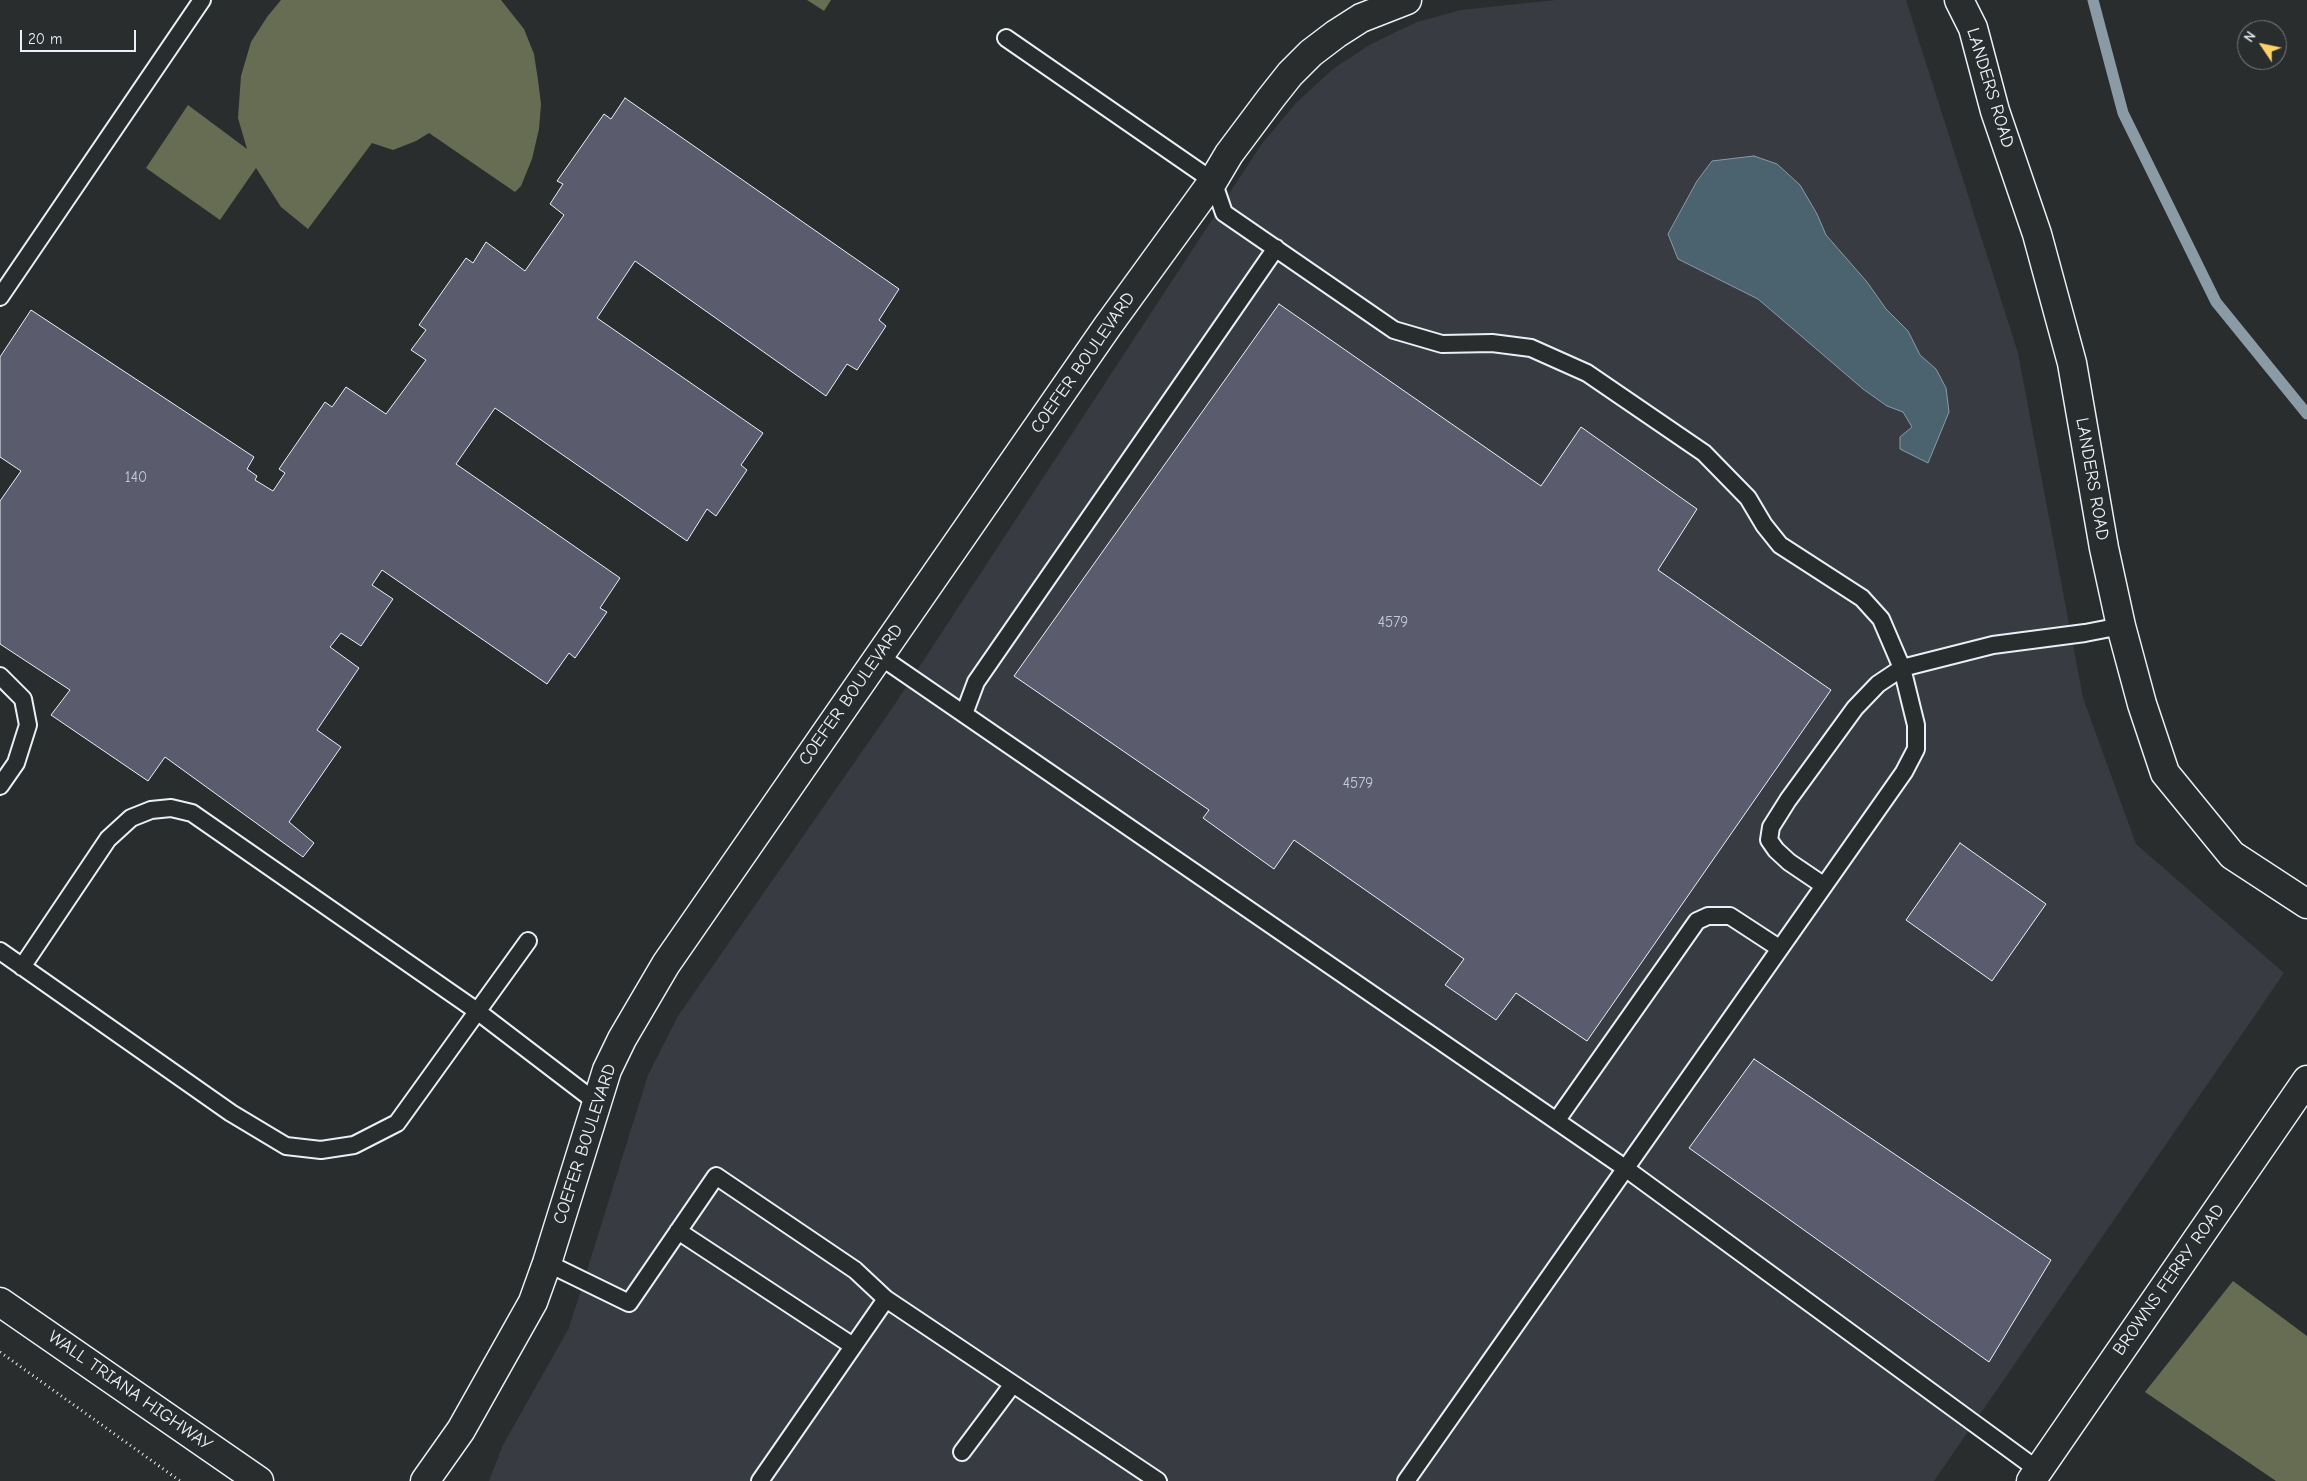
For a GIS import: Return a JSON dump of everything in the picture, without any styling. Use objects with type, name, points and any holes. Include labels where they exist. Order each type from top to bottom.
[{"type":"street","name":"COEFER BOULEVARD","points":[[425,1481],[461,1430],[533,1302],[547,1263],[596,1102],[622,1039],[666,964],[878,655],[1107,327],[1213,181],[1229,154],[1281,86],[1311,53],[1361,18],[1407,0]]},
{"type":"street","name":"LANDERS ROAD","points":[[1959,0],[1973,28],[1995,111],[2037,234],[2072,363],[2104,548],[2121,626],[2142,704],[2166,773],[2232,855],[2307,904]]},
{"type":"street","name":"BROWNS FERRY ROAD","points":[[2035,1475],[2307,1080]]},
{"type":"street","name":"WALL TRIANA HIGHWAY","points":[[0,1302],[259,1481]]},
{"type":"lane","points":[[0,297],[202,0]]},
{"type":"lane","points":[[1006,38],[1213,181],[1224,213],[1394,330],[1442,344],[1492,343],[1531,348],[1587,373],[1704,453],[1748,498],[1764,525],[1780,545],[1862,598],[1880,619],[1902,668],[1916,725],[1916,749],[1904,772],[1406,1481]]},
{"type":"lane","points":[[964,714],[976,682],[1276,248]]},
{"type":"lane","points":[[1823,885],[1789,862],[1776,850],[1769,840],[1771,827],[1788,800],[1855,708],[1878,684],[1902,668],[1993,645],[2121,626]]},
{"type":"lane","points":[[878,655],[1625,1168],[2035,1475]]},
{"type":"lane","points":[[0,676],[24,699],[28,725],[16,763],[0,786]]},
{"type":"lane","points":[[22,967],[108,839],[131,818],[151,810],[171,808],[192,813],[477,1012],[596,1102]]},
{"type":"lane","points":[[1556,1120],[1697,921],[1708,916],[1730,916],[1779,948]]},
{"type":"lane","points":[[0,952],[231,1113],[286,1146],[321,1150],[354,1145],[398,1123],[528,941]]},
{"type":"lane","points":[[547,1263],[629,1303],[716,1176],[855,1270],[886,1299],[1158,1481]]},
{"type":"lane","points":[[678,1231],[853,1346]]},
{"type":"lane","points":[[760,1481],[886,1299]]},
{"type":"lane","points":[[962,1452],[1013,1384]]},
{"type":"path","points":[[0,1352],[180,1481]]},
{"type":"shaded area","points":[[1556,0],[1906,0],[2018,353],[2083,698],[2136,844],[2284,973],[1934,1481],[489,1481],[503,1445],[569,1328],[648,1075],[678,1016],[893,707],[1261,145],[1296,103],[1333,69],[1371,44],[1417,22],[1461,10]]},
{"type":"green space","points":[[281,0],[501,0],[524,29],[534,54],[541,104],[539,129],[532,159],[521,186],[515,192],[429,133],[416,141],[393,150],[372,143],[308,229],[281,207],[256,168],[220,220],[146,168],[188,105],[247,149],[238,118],[241,76],[251,42],[267,17]]},
{"type":"green space","points":[[807,0],[831,0],[824,11]]},
{"type":"green space","points":[[2233,1281],[2307,1336],[2307,1481],[2276,1481],[2145,1392]]},
{"type":"water","points":[[1754,156],[1777,164],[1800,185],[1817,214],[1826,235],[1867,282],[1886,309],[1908,331],[1920,355],[1936,369],[1946,388],[1949,412],[1928,463],[1900,449],[1900,437],[1912,427],[1903,412],[1887,406],[1863,389],[1758,299],[1678,259],[1668,234],[1697,181],[1712,161]]},
{"type":"building","points":[[625,98],[899,289],[879,320],[886,326],[857,370],[847,364],[826,396],[635,261],[597,318],[763,433],[741,465],[747,470],[716,516],[707,509],[687,541],[495,408],[456,464],[620,578],[600,608],[607,612],[575,658],[569,653],[547,684],[382,570],[372,585],[393,599],[361,646],[341,633],[330,647],[359,668],[317,730],[341,747],[289,822],[314,843],[303,857],[165,757],[148,781],[51,715],[70,690],[0,644],[0,501],[21,471],[0,457],[0,357],[31,310],[254,457],[247,469],[257,476],[255,480],[273,491],[285,473],[279,469],[325,402],[332,407],[346,387],[386,414],[426,360],[411,350],[426,330],[419,325],[466,258],[473,263],[486,242],[525,271],[564,215],[550,204],[563,184],[557,181],[604,114],[611,119]]},
{"type":"building","points":[[1279,304],[1541,486],[1581,427],[1697,509],[1658,570],[1831,690],[1587,1041],[1516,993],[1496,1020],[1445,985],[1464,959],[1294,840],[1274,869],[1203,818],[1209,810],[1014,676]]},
{"type":"building","points":[[1960,843],[2046,904],[1992,981],[1906,920]]},
{"type":"building","points":[[1754,1059],[2051,1260],[1989,1362],[1689,1148]]},
{"type":"waterway","points":[[2093,0],[2123,113],[2216,302],[2307,414]]}]
